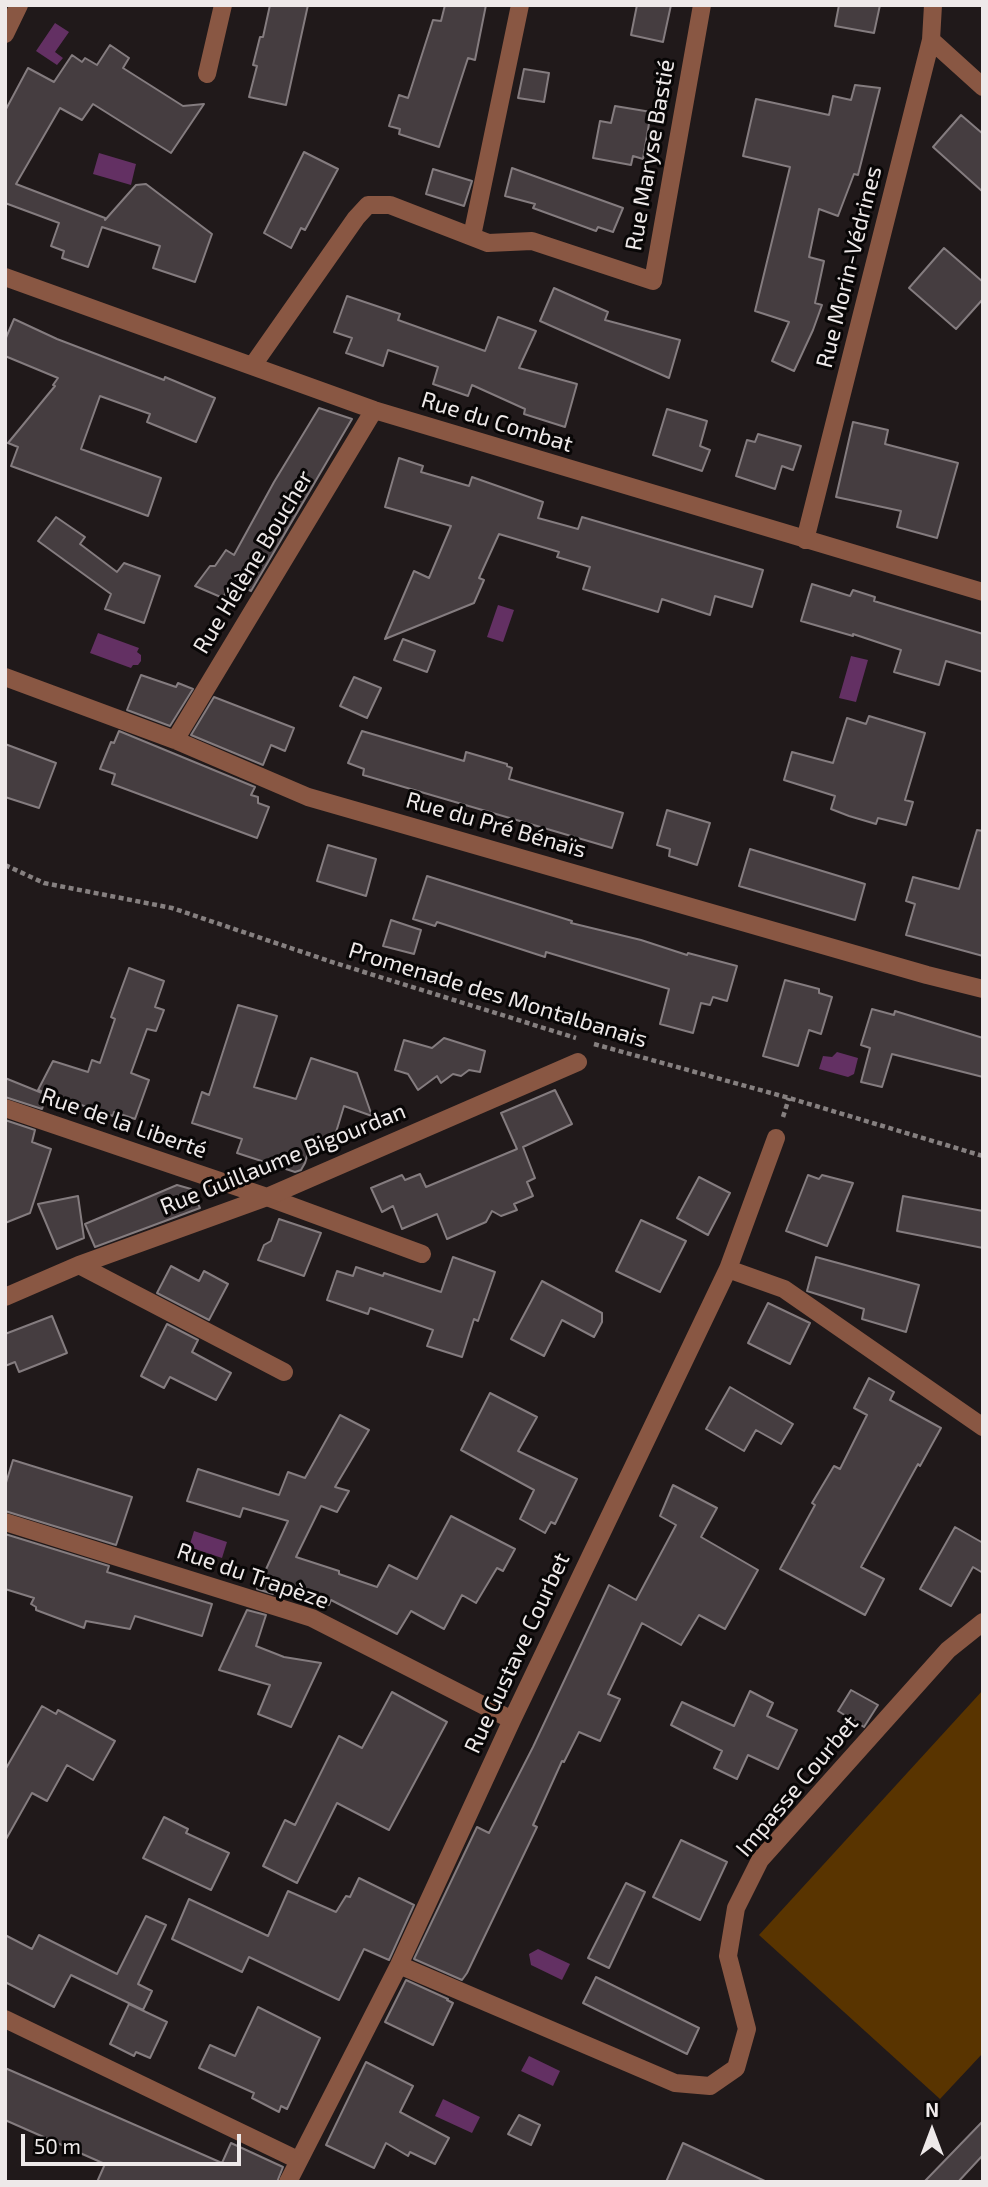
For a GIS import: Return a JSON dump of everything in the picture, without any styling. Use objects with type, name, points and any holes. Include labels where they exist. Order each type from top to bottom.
[{"type":"street","points":[[5,34],[19,5]]},
{"type":"street","points":[[207,74],[223,5]]},
{"type":"street","points":[[472,236],[520,5]]},
{"type":"street","name":"Rue Maryse Bastié","points":[[253,365],[356,218],[368,205],[390,205],[488,243],[532,241],[653,281],[702,5]]},
{"type":"street","name":"Rue Morin-Védrines","points":[[805,540],[931,40],[933,5]]},
{"type":"street","points":[[931,40],[983,87]]},
{"type":"street","name":"Rue du Combat","points":[[5,277],[373,410],[983,592]]},
{"type":"street","name":"Rue Hélène Boucher","points":[[175,740],[373,410]]},
{"type":"street","name":"Rue du Pré Bénaïs","points":[[5,677],[175,740],[308,797],[983,989]]},
{"type":"street","name":"Rue Guillaume Bigourdan","points":[[5,1297],[79,1265],[267,1197],[578,1062]]},
{"type":"street","name":"Rue de la Liberté","points":[[5,1108],[267,1197],[422,1254]]},
{"type":"street","name":"Rue Gustave Courbet","points":[[288,2182],[398,1965],[728,1269],[776,1138]]},
{"type":"street","points":[[79,1265],[284,1372]]},
{"type":"street","points":[[728,1269],[784,1289],[983,1427]]},
{"type":"street","name":"Rue du Trapèze","points":[[5,1522],[312,1618],[512,1720]]},
{"type":"street","name":"Impasse Courbet","points":[[398,1965],[675,2083],[710,2086],[736,2068],[747,2029],[728,1956],[736,1908],[760,1860],[948,1650],[983,1622]]},
{"type":"street","points":[[5,2019],[298,2160]]},
{"type":"path","name":"Promenade des Montalbanais","points":[[5,865],[44,883],[172,908],[335,963],[580,1040]]},
{"type":"path","name":"Promenade des Montalbanais","points":[[593,1044],[789,1098],[983,1156]]},
{"type":"shaded area","points":[[55,23],[69,32],[55,52],[63,58],[57,65],[36,51]]},
{"type":"shaded area","points":[[99,153],[136,164],[131,185],[93,174]]},
{"type":"shaded area","points":[[498,605],[514,610],[503,642],[487,637]]},
{"type":"shaded area","points":[[98,633],[139,648],[137,652],[141,655],[141,661],[131,668],[90,653]]},
{"type":"shaded area","points":[[851,656],[868,660],[856,702],[839,698]]},
{"type":"shaded area","points":[[837,1052],[858,1058],[854,1074],[848,1077],[819,1069],[823,1056],[832,1057]]},
{"type":"shaded area","points":[[194,1531],[227,1542],[222,1558],[189,1547]]},
{"type":"shaded area","points":[[983,1690],[983,2053],[940,2099],[759,1935]]},
{"type":"shaded area","points":[[538,1949],[570,1964],[562,1980],[531,1965],[529,1954]]},
{"type":"shaded area","points":[[529,2056],[560,2071],[553,2086],[521,2071]]},
{"type":"shaded area","points":[[443,2099],[480,2117],[472,2133],[435,2116]]},
{"type":"building","points":[[270,5],[308,5],[286,105],[249,97],[257,66],[253,65]]},
{"type":"building","points":[[445,5],[486,5],[475,60],[468,58],[439,147],[399,134],[400,129],[389,126],[399,95],[408,98],[433,20],[441,21]]},
{"type":"building","points":[[637,5],[671,5],[663,42],[631,35]]},
{"type":"building","points":[[839,5],[880,5],[874,33],[835,26]]},
{"type":"building","points":[[110,45],[129,58],[123,68],[183,106],[204,104],[171,153],[93,104],[82,120],[60,108],[16,184],[105,220],[136,185],[146,184],[212,234],[195,282],[153,268],[160,246],[102,227],[88,267],[62,258],[64,251],[51,246],[59,223],[5,203],[5,111],[28,68],[54,82],[72,55],[82,62],[85,58],[97,65]]},
{"type":"building","points":[[524,69],[549,73],[544,102],[518,98]]},
{"type":"building","points":[[855,85],[880,88],[858,175],[854,174],[838,216],[819,209],[809,257],[824,261],[815,303],[822,305],[794,371],[772,361],[789,322],[755,311],[790,167],[743,156],[756,99],[829,115],[833,96],[851,100]]},
{"type":"building","points":[[615,106],[651,112],[643,159],[633,156],[631,165],[593,158],[600,121],[611,123]]},
{"type":"building","points":[[961,115],[983,134],[983,192],[933,147]]},
{"type":"building","points":[[304,152],[338,169],[305,230],[301,228],[291,248],[264,233]]},
{"type":"building","points":[[512,168],[623,208],[613,232],[598,227],[596,231],[533,208],[535,204],[505,196]]},
{"type":"building","points":[[433,169],[472,181],[464,206],[426,194]]},
{"type":"building","points":[[944,248],[983,282],[983,299],[956,329],[909,288]]},
{"type":"building","points":[[554,288],[608,312],[605,320],[680,340],[669,378],[540,321]]},
{"type":"building","points":[[347,296],[400,314],[398,320],[485,351],[498,317],[536,331],[519,368],[577,384],[565,427],[524,414],[525,409],[472,385],[468,396],[433,384],[438,367],[388,350],[383,366],[346,353],[352,338],[334,332]]},
{"type":"building","points":[[14,319],[57,339],[164,380],[165,377],[215,398],[196,442],[147,422],[150,414],[100,396],[81,449],[161,478],[148,516],[11,466],[18,447],[8,443],[55,386],[53,385],[58,378],[5,356],[5,340]]},
{"type":"building","points":[[319,408],[352,419],[251,591],[231,582],[223,598],[195,586],[210,566],[215,566],[226,550],[234,555]]},
{"type":"building","points":[[667,409],[707,421],[700,446],[710,450],[702,471],[653,455]]},
{"type":"building","points":[[853,422],[888,430],[885,444],[958,463],[937,538],[897,527],[901,511],[836,497]]},
{"type":"building","points":[[758,434],[801,446],[793,470],[782,466],[775,489],[736,476],[747,440],[755,442]]},
{"type":"building","points":[[399,458],[423,466],[421,472],[469,486],[472,477],[543,502],[538,518],[578,529],[582,517],[763,570],[752,607],[715,596],[710,615],[662,599],[658,612],[583,589],[590,567],[557,557],[559,552],[499,534],[479,578],[484,580],[474,603],[385,639],[414,571],[429,578],[451,526],[385,507]]},
{"type":"building","points":[[56,517],[85,537],[80,544],[117,572],[124,563],[160,576],[144,623],[105,609],[111,594],[38,541]]},
{"type":"building","points":[[812,584],[850,596],[853,590],[875,597],[874,601],[983,634],[983,672],[946,661],[939,685],[894,672],[901,650],[801,621]]},
{"type":"building","points":[[403,639],[435,651],[427,672],[394,660]]},
{"type":"building","points":[[141,675],[176,687],[178,683],[193,689],[170,726],[127,710]]},
{"type":"building","points":[[354,677],[381,688],[367,718],[340,706]]},
{"type":"building","points":[[214,697],[294,728],[285,751],[271,745],[263,765],[191,735]]},
{"type":"building","points":[[869,716],[925,733],[905,800],[913,802],[906,825],[878,818],[876,824],[849,816],[831,809],[835,796],[784,780],[792,752],[833,763],[847,718],[866,724]]},
{"type":"building","points":[[119,731],[255,787],[251,795],[258,797],[258,803],[269,807],[257,838],[112,784],[115,774],[100,769],[111,742],[114,743]]},
{"type":"building","points":[[362,731],[464,761],[466,752],[507,764],[512,768],[509,779],[623,813],[612,848],[363,775],[364,769],[348,763]]},
{"type":"building","points":[[5,744],[56,763],[39,808],[5,797]]},
{"type":"building","points":[[667,810],[710,823],[697,865],[669,856],[670,849],[657,845]]},
{"type":"building","points":[[977,830],[983,831],[983,956],[906,935],[915,904],[906,901],[913,877],[959,889]]},
{"type":"building","points":[[328,845],[376,859],[366,896],[317,881]]},
{"type":"building","points":[[750,849],[865,884],[855,920],[739,886]]},
{"type":"building","points":[[427,876],[572,921],[571,923],[737,966],[727,1001],[713,997],[710,1005],[701,1003],[693,1033],[660,1024],[669,989],[546,952],[545,957],[437,922],[435,926],[413,919]]},
{"type":"building","points":[[391,920],[421,930],[414,954],[383,946]]},
{"type":"building","points":[[129,968],[164,981],[155,1007],[164,1010],[156,1031],[147,1029],[131,1073],[149,1080],[135,1119],[114,1112],[113,1116],[38,1090],[53,1061],[88,1072],[92,1060],[100,1063],[115,1019],[111,1017]]},
{"type":"building","points":[[785,980],[819,989],[819,993],[832,997],[821,1034],[809,1030],[798,1066],[763,1056]]},
{"type":"building","points":[[238,1005],[277,1016],[254,1087],[296,1099],[311,1058],[357,1073],[372,1116],[344,1106],[330,1152],[310,1146],[301,1170],[295,1172],[237,1153],[242,1139],[192,1123],[202,1092],[209,1095]]},
{"type":"building","points":[[872,1009],[894,1015],[895,1011],[983,1038],[983,1077],[892,1054],[882,1087],[861,1082],[870,1048],[861,1045]]},
{"type":"building","points":[[444,1038],[485,1051],[480,1072],[469,1070],[461,1076],[453,1074],[441,1083],[437,1076],[418,1090],[408,1074],[395,1070],[404,1040],[432,1048]]},
{"type":"building","points":[[5,1078],[47,1095],[42,1109],[5,1097]]},
{"type":"building","points":[[555,1090],[572,1124],[523,1147],[535,1178],[527,1182],[533,1196],[514,1204],[517,1210],[501,1216],[492,1211],[486,1222],[447,1239],[437,1214],[402,1229],[393,1206],[382,1212],[371,1188],[402,1175],[405,1180],[420,1174],[426,1187],[517,1149],[501,1113]]},
{"type":"building","points":[[5,1120],[35,1130],[32,1142],[51,1149],[30,1213],[5,1223]]},
{"type":"building","points":[[808,1175],[819,1179],[822,1175],[853,1183],[827,1246],[786,1231]]},
{"type":"building","points":[[699,1177],[730,1193],[708,1235],[677,1218]]},
{"type":"building","points":[[177,1185],[191,1189],[200,1208],[95,1247],[85,1224]]},
{"type":"building","points":[[78,1196],[84,1238],[57,1249],[38,1204]]},
{"type":"building","points":[[903,1196],[983,1211],[983,1248],[897,1231]]},
{"type":"building","points":[[279,1219],[321,1233],[304,1276],[258,1260],[264,1245],[271,1241]]},
{"type":"building","points":[[641,1220],[686,1241],[660,1292],[616,1271]]},
{"type":"building","points":[[453,1257],[495,1272],[478,1321],[474,1319],[462,1357],[427,1346],[433,1330],[370,1308],[368,1314],[327,1300],[337,1271],[353,1276],[356,1267],[383,1276],[384,1273],[441,1292]]},
{"type":"building","points":[[816,1257],[919,1285],[906,1332],[862,1319],[864,1309],[807,1291]]},
{"type":"building","points":[[171,1266],[199,1281],[204,1271],[228,1284],[209,1320],[157,1293]]},
{"type":"building","points":[[542,1281],[602,1313],[602,1322],[594,1337],[562,1320],[544,1356],[511,1339]]},
{"type":"building","points":[[768,1303],[810,1323],[790,1364],[748,1343]]},
{"type":"building","points":[[52,1316],[67,1353],[19,1372],[15,1362],[5,1366],[5,1334]]},
{"type":"building","points":[[167,1324],[198,1340],[192,1352],[231,1373],[216,1400],[170,1377],[164,1388],[141,1376]]},
{"type":"building","points":[[869,1378],[894,1392],[890,1400],[941,1428],[861,1567],[884,1579],[865,1615],[780,1569],[815,1505],[812,1503],[834,1466],[840,1469],[867,1415],[854,1408]]},
{"type":"building","points":[[730,1387],[793,1424],[781,1444],[756,1430],[744,1451],[706,1429]]},
{"type":"building","points":[[490,1393],[537,1417],[518,1451],[577,1479],[555,1524],[551,1522],[545,1533],[520,1519],[534,1490],[461,1450]]},
{"type":"building","points":[[340,1415],[369,1430],[335,1487],[349,1491],[337,1512],[321,1506],[296,1557],[377,1587],[389,1565],[417,1579],[451,1516],[515,1549],[503,1571],[497,1568],[476,1603],[462,1595],[444,1629],[411,1611],[397,1634],[331,1600],[329,1605],[275,1587],[273,1594],[257,1589],[288,1521],[243,1508],[240,1517],[187,1501],[198,1469],[279,1495],[288,1472],[305,1478]]},
{"type":"building","points":[[13,1460],[132,1497],[116,1545],[5,1511],[5,1486]]},
{"type":"building","points":[[673,1485],[717,1508],[701,1537],[758,1570],[725,1629],[699,1615],[681,1645],[642,1623],[608,1694],[620,1699],[600,1741],[579,1732],[564,1762],[562,1761],[533,1825],[537,1827],[467,1973],[462,1980],[414,1959],[477,1827],[489,1833],[533,1747],[609,1585],[636,1600],[676,1525],[660,1516]]},
{"type":"building","points":[[955,1527],[983,1543],[983,1573],[973,1567],[951,1606],[920,1589]]},
{"type":"building","points":[[5,1534],[109,1566],[107,1572],[212,1604],[202,1636],[135,1616],[130,1629],[86,1621],[84,1628],[36,1610],[31,1604],[34,1598],[5,1589]]},
{"type":"building","points":[[247,1610],[266,1615],[256,1646],[284,1657],[321,1663],[291,1727],[258,1714],[270,1685],[219,1670]]},
{"type":"building","points":[[851,1690],[878,1705],[864,1727],[838,1711]]},
{"type":"building","points":[[750,1691],[773,1703],[767,1716],[797,1730],[778,1769],[748,1755],[737,1779],[714,1768],[722,1751],[671,1725],[682,1702],[734,1726]]},
{"type":"building","points":[[392,1692],[447,1722],[389,1830],[337,1803],[297,1883],[263,1866],[285,1820],[295,1825],[339,1736],[362,1748]]},
{"type":"building","points":[[42,1706],[56,1714],[58,1710],[115,1741],[93,1780],[67,1765],[47,1801],[32,1793],[5,1841],[5,1770]]},
{"type":"building","points":[[164,1817],[188,1829],[186,1833],[229,1853],[211,1890],[143,1858]]},
{"type":"building","points":[[681,1840],[727,1862],[700,1920],[653,1897]]},
{"type":"building","points":[[359,1878],[414,1905],[389,1960],[364,1949],[339,2000],[249,1957],[242,1972],[172,1939],[189,1899],[268,1936],[288,1891],[336,1912],[346,1896],[350,1897]]},
{"type":"building","points":[[626,1883],[645,1892],[609,1968],[588,1958]]},
{"type":"building","points":[[146,1916],[166,1925],[138,1984],[152,1991],[143,2010],[71,1975],[54,2007],[5,1982],[5,1935],[32,1949],[39,1935],[117,1974]]},
{"type":"building","points":[[596,1977],[699,2028],[687,2054],[583,2003]]},
{"type":"building","points":[[406,1980],[453,2003],[433,2045],[385,2022]]},
{"type":"building","points":[[129,2004],[167,2022],[150,2058],[136,2052],[134,2056],[110,2044]]},
{"type":"building","points":[[258,2007],[320,2038],[287,2109],[281,2106],[279,2112],[252,2098],[254,2093],[199,2068],[210,2045],[235,2056]]},
{"type":"building","points":[[366,2062],[413,2086],[400,2112],[449,2138],[435,2164],[410,2152],[408,2156],[386,2143],[374,2168],[326,2145]]},
{"type":"building","points":[[5,2068],[222,2163],[231,2143],[283,2167],[277,2182],[97,2182],[105,2164],[5,2120]]},
{"type":"building","points":[[519,2115],[540,2125],[531,2145],[508,2134]]},
{"type":"building","points":[[983,2121],[983,2155],[958,2182],[924,2182]]},
{"type":"building","points":[[683,2143],[767,2182],[666,2182]]}]
